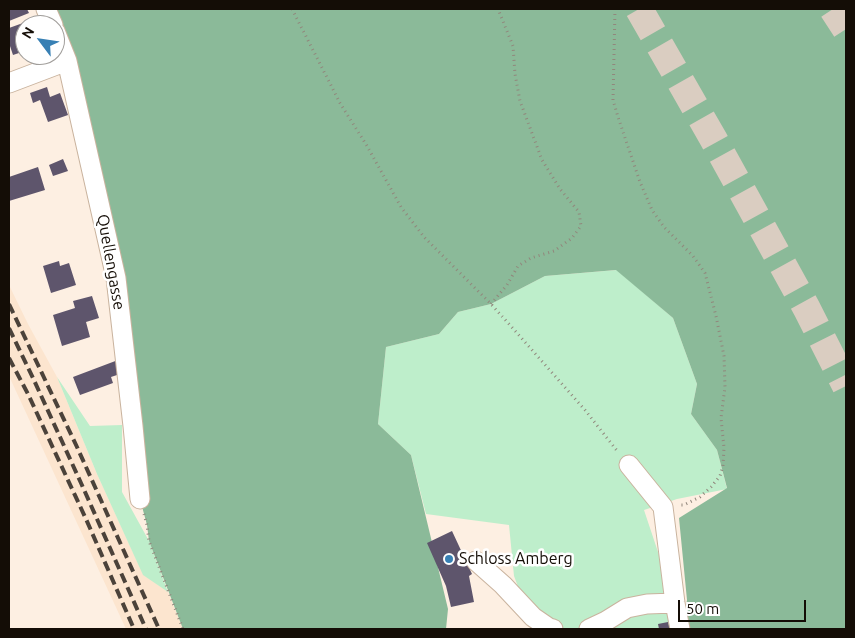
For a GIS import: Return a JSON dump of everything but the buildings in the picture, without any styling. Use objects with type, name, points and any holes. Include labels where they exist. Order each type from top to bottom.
[{"type":"street","name":"Quellengasse","points":[[65,56],[116,278],[140,499]]},
{"type":"street","points":[[9,83],[67,61]]},
{"type":"street","points":[[629,465],[663,506],[680,629]]},
{"type":"street","points":[[476,561],[503,585],[533,618],[553,629]]},
{"type":"street","points":[[589,629],[627,608],[646,604],[675,603]]},
{"type":"path","points":[[292,9],[340,103],[367,146],[400,207],[424,237],[491,304],[585,410],[629,465]]},
{"type":"path","points":[[491,304],[507,285],[518,266],[531,258],[554,251],[572,238],[581,226],[579,212],[560,188],[542,160],[520,102],[513,46],[498,9]]},
{"type":"path","points":[[615,9],[613,100],[618,117],[640,182],[652,210],[664,226],[693,256],[704,273],[716,316],[724,356],[721,418],[724,448],[723,466],[720,476],[700,497],[684,505],[663,506]]},
{"type":"path","points":[[140,499],[149,541],[183,629]]},
{"type":"shaded area","points":[[9,285],[57,377],[97,474],[143,574],[168,592],[183,629],[126,629],[9,376]]},
{"type":"green space","points":[[46,9],[846,9],[846,629],[681,629],[687,600],[679,518],[727,488],[717,450],[691,414],[697,384],[673,318],[616,270],[545,276],[491,304],[458,312],[439,334],[386,347],[378,424],[411,455],[448,609],[446,629],[183,629],[149,541],[140,499],[116,278],[61,65],[65,65],[65,15],[48,15]]},
{"type":"green space","points":[[617,270],[673,318],[697,384],[691,414],[717,450],[727,489],[677,499],[644,510],[675,603],[681,629],[534,629],[514,576],[509,525],[426,514],[411,455],[378,424],[386,347],[439,334],[458,312],[491,304],[545,276]]},
{"type":"green space","points":[[57,377],[90,426],[122,425],[122,492],[149,541],[168,592],[143,575],[97,474]]},
{"type":"tunnel","points":[[639,9],[807,309],[846,386]]},
{"type":"tunnel","points":[[833,9],[846,29]]},
{"type":"railway","points":[[9,304],[77,447],[159,629]]},
{"type":"railway","points":[[9,328],[146,629]]},
{"type":"railway","points":[[9,358],[28,394],[86,519],[134,629]]},
{"type":"place","name":"Schloss Amberg","points":[[449,559]]}]
